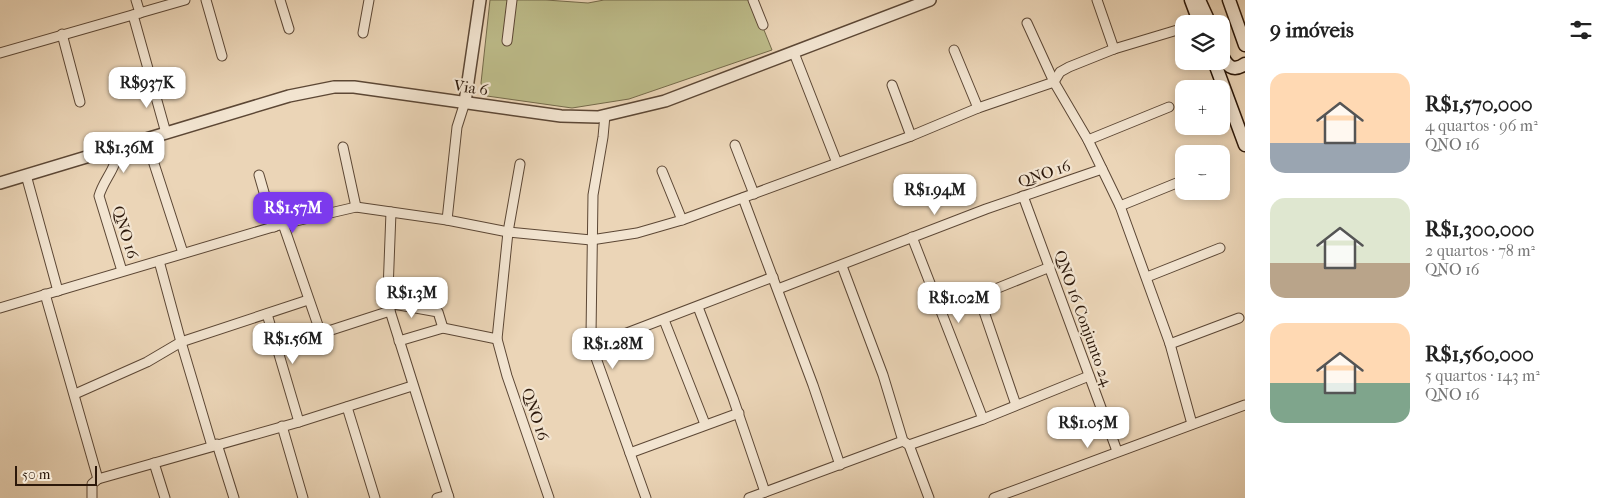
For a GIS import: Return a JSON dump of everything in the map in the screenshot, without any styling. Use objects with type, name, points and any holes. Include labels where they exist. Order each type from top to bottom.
[{"type":"main road","points":[[1192,0],[1198,15]]},
{"type":"main road","points":[[1199,0],[1200,15]]},
{"type":"main road","points":[[1229,0],[1245,44]]},
{"type":"main road","points":[[1230,67],[1239,68],[1245,64]]},
{"type":"main road","points":[[1217,70],[1245,145]]},
{"type":"street","points":[[136,0],[137,14],[166,133]]},
{"type":"street","points":[[0,52],[185,0]]},
{"type":"street","points":[[206,0],[222,56]]},
{"type":"street","points":[[280,0],[289,29]]},
{"type":"street","points":[[363,33],[368,0]]},
{"type":"street","points":[[447,220],[457,127],[465,102],[480,0]]},
{"type":"street","points":[[507,40],[512,0]]},
{"type":"street","points":[[753,0],[763,25]]},
{"type":"street","name":"Via 6","points":[[0,183],[289,96],[334,87],[354,87],[562,116],[604,115],[666,101],[930,0]]},
{"type":"street","points":[[1097,0],[1114,49]]},
{"type":"street","points":[[1026,23],[1054,82],[1088,140],[1120,206],[1170,344],[1192,424]]},
{"type":"street","name":"QNO 16","points":[[0,308],[279,225],[356,207],[447,220],[508,232],[591,240],[638,233],[682,220],[911,136],[978,108],[1054,82],[1060,72],[1069,67],[1114,49],[1175,31]]},
{"type":"street","points":[[62,34],[80,102]]},
{"type":"street","points":[[954,50],[978,108]]},
{"type":"street","points":[[794,53],[837,163]]},
{"type":"street","points":[[892,85],[911,136]]},
{"type":"street","points":[[1088,140],[1169,107]]},
{"type":"street","points":[[604,115],[604,137],[593,195],[591,240],[593,346],[646,498]]},
{"type":"street","points":[[146,139],[183,253]]},
{"type":"street","points":[[735,145],[754,194]]},
{"type":"street","points":[[343,147],[356,207]]},
{"type":"street","name":"QNO 16","points":[[117,148],[116,165],[102,186],[99,196],[122,271]]},
{"type":"street","name":"QNO 16","points":[[520,164],[508,232],[497,339],[507,376],[549,498]]},
{"type":"street","name":"QNO 16","points":[[778,289],[842,266],[912,237],[1102,169]]},
{"type":"street","points":[[662,171],[682,220]]},
{"type":"street","points":[[26,175],[58,291]]},
{"type":"street","points":[[259,175],[321,334]]},
{"type":"street","points":[[1120,206],[1175,184]]},
{"type":"street","name":"QNO 16 Conjunto 24","points":[[1023,196],[1117,451]]},
{"type":"street","points":[[743,198],[778,289],[840,465]]},
{"type":"street","points":[[391,212],[389,307],[412,386],[448,496],[437,498]]},
{"type":"street","points":[[912,237],[983,419]]},
{"type":"street","points":[[1147,277],[1220,248]]},
{"type":"street","name":"QNO 16","points":[[159,261],[181,342],[234,498]]},
{"type":"street","points":[[842,266],[906,443],[929,498]]},
{"type":"street","points":[[942,311],[1050,267]]},
{"type":"street","points":[[593,346],[698,308],[773,277]]},
{"type":"street","points":[[45,294],[98,479]]},
{"type":"street","points":[[979,297],[1016,405]]},
{"type":"street","points":[[75,394],[146,362],[181,342],[308,300]]},
{"type":"street","points":[[276,348],[321,334],[389,307],[438,312],[443,328]]},
{"type":"street","points":[[698,308],[738,413],[765,492]]},
{"type":"street","points":[[267,314],[299,422]]},
{"type":"street","points":[[1170,344],[1240,318]]},
{"type":"street","points":[[664,320],[705,424]]},
{"type":"street","points":[[399,341],[443,328],[497,339]]},
{"type":"street","points":[[749,498],[840,465],[983,419],[1089,376]]},
{"type":"street","points":[[92,498],[92,484],[98,479],[299,422],[412,386]]},
{"type":"street","points":[[994,498],[1245,405]]},
{"type":"street","points":[[347,406],[375,498]]},
{"type":"street","points":[[630,453],[738,413]]},
{"type":"street","points":[[282,426],[303,498]]},
{"type":"street","points":[[154,463],[164,498]]},
{"type":"shaded area","points":[[490,0],[546,0],[588,3],[604,0],[752,0],[772,50],[629,99],[572,108],[487,96],[483,91],[481,83]]}]
